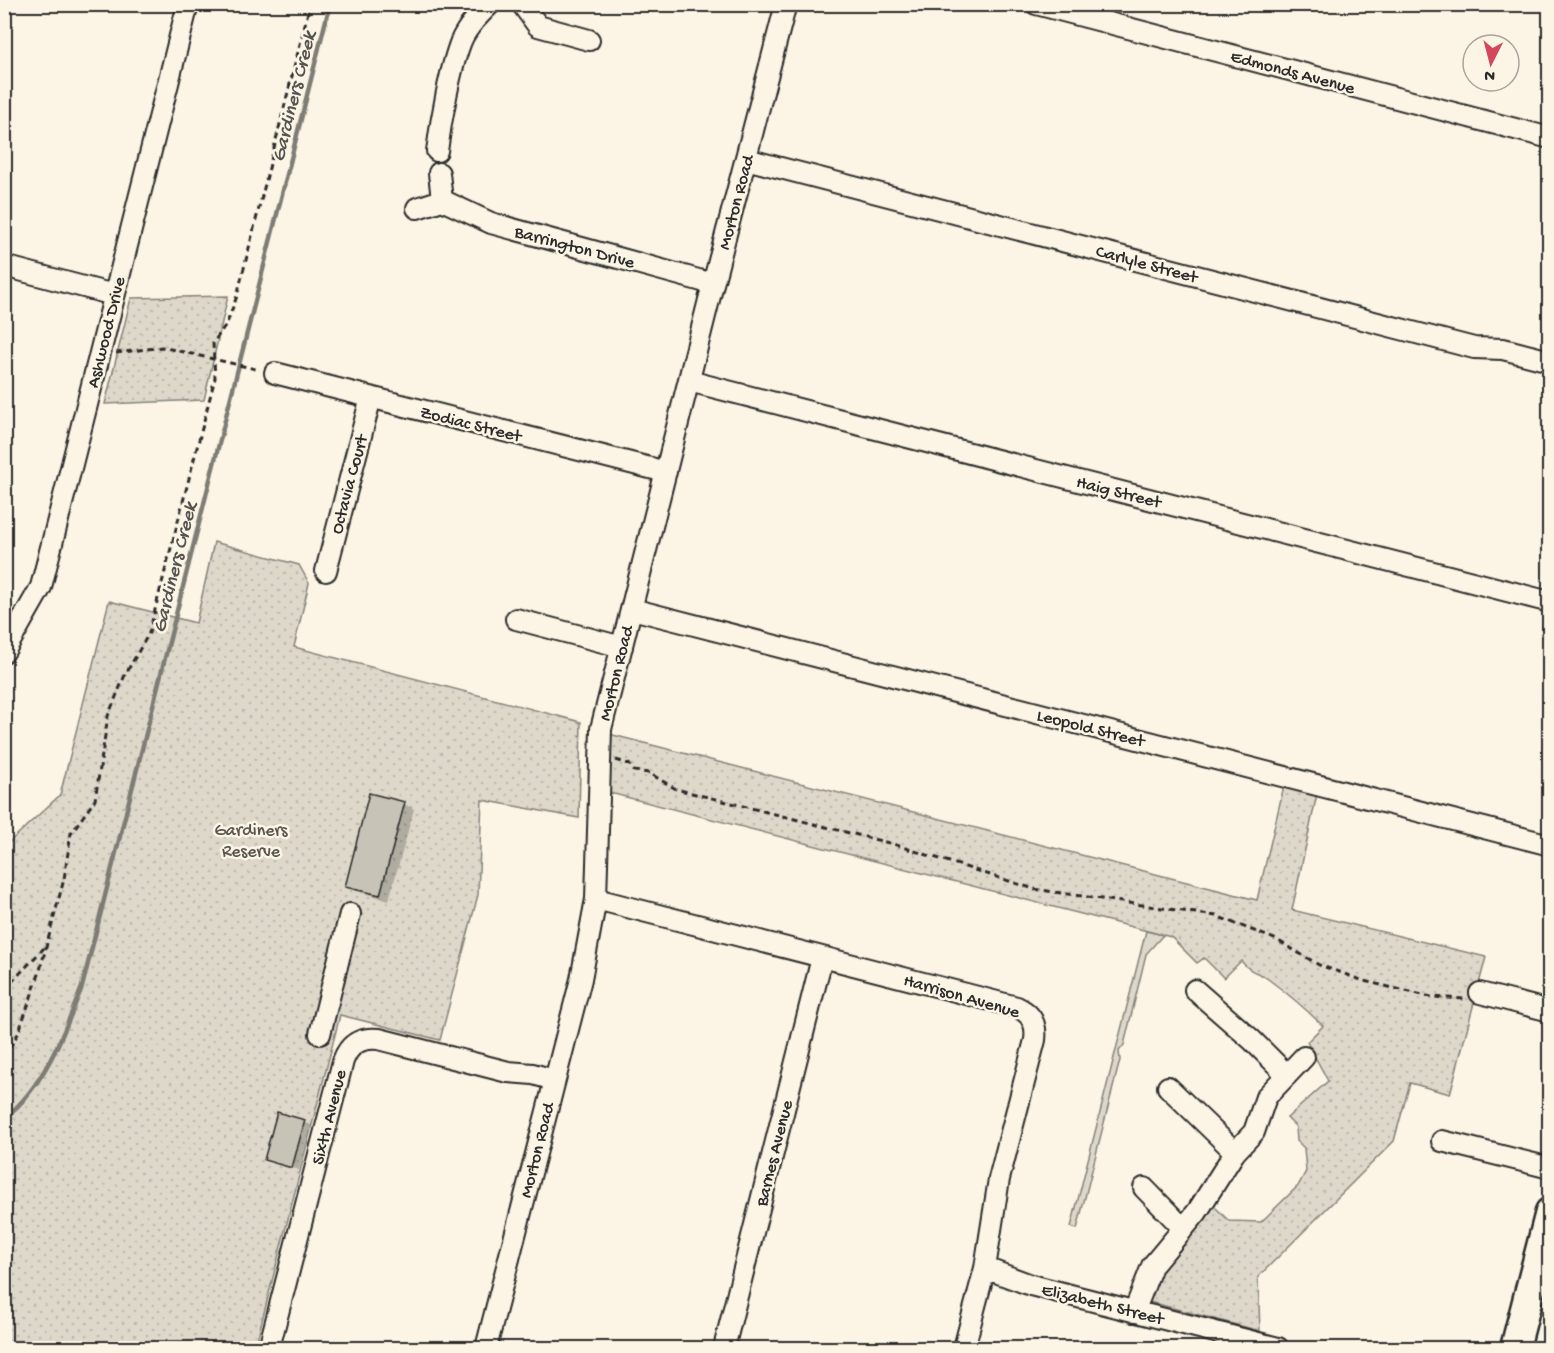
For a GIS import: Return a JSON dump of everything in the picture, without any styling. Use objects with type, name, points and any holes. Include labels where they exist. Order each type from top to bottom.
[{"type":"highway","points":[[1515,1348],[1550,1212]]},
{"type":"street","name":"Ashwood Drive","points":[[4,652],[40,587],[188,4]]},
{"type":"street","points":[[437,151],[461,40],[476,18],[490,4]]},
{"type":"street","points":[[522,4],[538,26],[589,40]]},
{"type":"street","name":"Morton Road","points":[[486,1348],[581,979],[596,899],[601,729],[712,284],[786,4]]},
{"type":"street","name":"Edmonds Avenue","points":[[1036,4],[1550,138]]},
{"type":"street","name":"Carlyle Street","points":[[746,159],[1474,348],[1503,349],[1550,361]]},
{"type":"street","points":[[417,208],[442,200],[439,173]]},
{"type":"street","name":"Barrington Drive","points":[[442,200],[491,224],[712,284]]},
{"type":"street","points":[[4,266],[114,295]]},
{"type":"street","name":"Zodiac Street","points":[[275,374],[666,472]]},
{"type":"street","name":"Haig Street","points":[[689,381],[1550,602]]},
{"type":"street","name":"Octavia Court","points":[[326,570],[371,397]]},
{"type":"street","name":"Leopold Street","points":[[632,609],[1550,845]]},
{"type":"street","points":[[516,619],[622,647]]},
{"type":"street","name":"Harrison Avenue","points":[[596,899],[1017,1007],[1028,1014],[1035,1024],[1035,1040],[999,1179],[984,1273],[964,1348]]},
{"type":"street","points":[[320,1034],[350,914]]},
{"type":"street","name":"Barnes Avenue","points":[[724,1348],[822,958]]},
{"type":"street","points":[[1195,990],[1252,1040],[1287,1075]]},
{"type":"street","points":[[1480,993],[1550,1011]]},
{"type":"street","name":"Sixth Avenue","points":[[269,1348],[343,1061],[351,1046],[364,1039],[379,1039],[508,1072],[531,1084],[553,1084]]},
{"type":"street","points":[[1134,1312],[1152,1266],[1182,1227],[1197,1212],[1235,1152],[1254,1132],[1266,1097],[1304,1058]]},
{"type":"street","points":[[1168,1087],[1235,1152]]},
{"type":"street","points":[[1442,1141],[1550,1168]]},
{"type":"street","points":[[1144,1188],[1182,1227]]},
{"type":"street","name":"Elizabeth Street","points":[[984,1273],[1005,1283],[1031,1285],[1278,1348]]},
{"type":"path","points":[[4,1056],[18,1034],[46,945],[64,879],[71,833],[95,800],[108,716],[125,675],[149,633],[215,378],[213,344],[227,323],[237,296],[309,4]]},
{"type":"path","points":[[100,353],[127,354],[162,348],[252,369]]},
{"type":"path","points":[[600,755],[629,764],[634,771],[649,773],[675,789],[893,844],[1034,889],[1216,916],[1277,940],[1319,965],[1364,981],[1461,1000],[1480,993]]},
{"type":"path","points":[[4,990],[46,945]]},
{"type":"green space","points":[[228,296],[204,400],[105,404],[131,298]]},
{"type":"green space","name":"Gardiners Reserve","points":[[214,542],[299,565],[309,583],[294,647],[581,722],[579,818],[482,800],[478,895],[440,1040],[340,1015],[255,1348],[5,1348],[5,846],[60,795],[109,601],[196,623]]},
{"type":"green space","points":[[609,734],[1257,900],[1284,786],[1317,794],[1292,910],[1486,957],[1450,1094],[1410,1083],[1394,1141],[1258,1277],[1260,1331],[1146,1301],[1154,1274],[1211,1203],[1229,1221],[1261,1222],[1298,1186],[1306,1171],[1304,1148],[1297,1141],[1296,1127],[1287,1118],[1328,1081],[1307,1042],[1323,1026],[1282,990],[1264,976],[1249,969],[1241,961],[1224,978],[1204,958],[1197,963],[1171,937],[610,793]]},
{"type":"green space","points":[[1146,931],[1163,935],[1146,954],[1124,1045],[1119,1051],[1120,1060],[1077,1229],[1071,1227]]},
{"type":"building","points":[[369,793],[405,802],[380,895],[345,887]]},
{"type":"building","points":[[277,1112],[305,1120],[292,1168],[264,1160]]},
{"type":"waterway","name":"Gardiners Creek","points":[[4,1119],[31,1091],[42,1075],[60,1041],[82,987],[330,4]]}]
